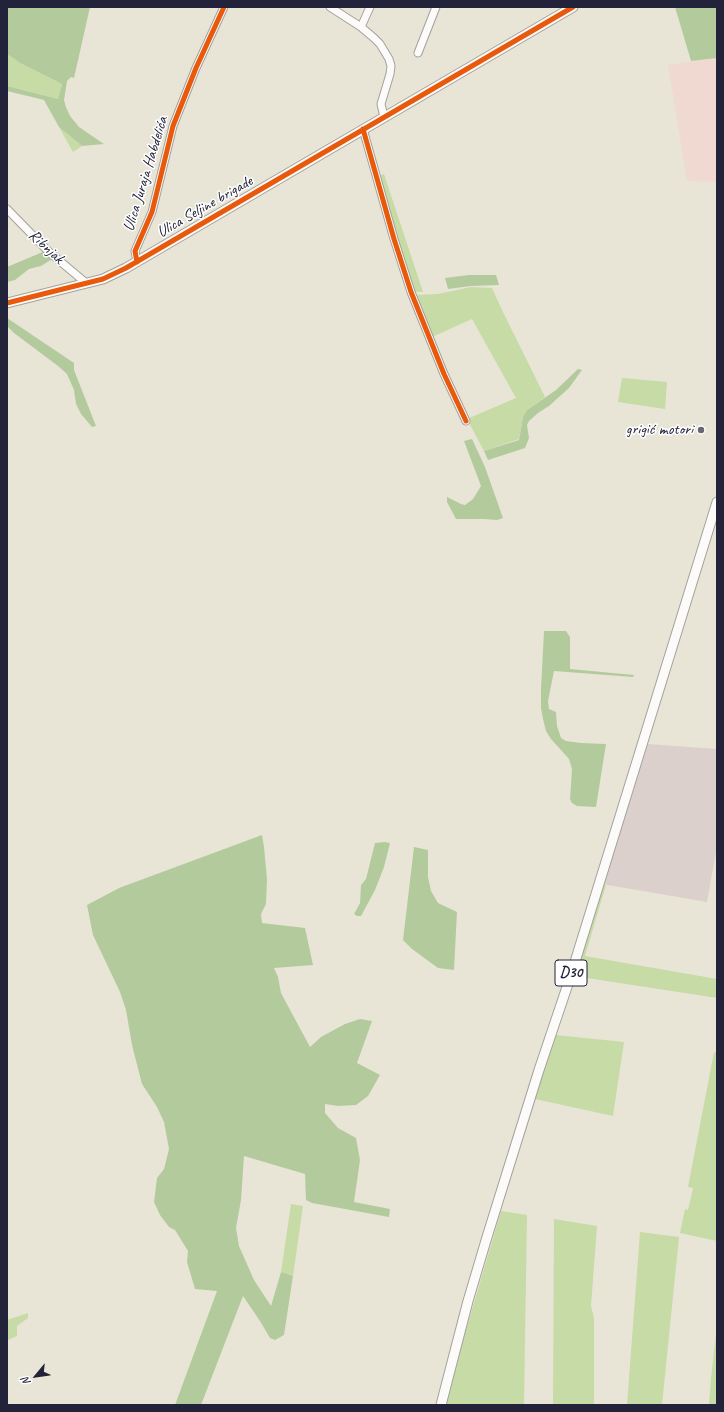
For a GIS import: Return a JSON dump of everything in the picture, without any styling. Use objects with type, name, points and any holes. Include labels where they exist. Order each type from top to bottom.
[{"type":"main road","name":"Ulica Seljine brigade","points":[[7,303],[112,275],[137,262],[384,118],[561,11],[573,7]]},
{"type":"main road","name":"D30","points":[[441,1405],[468,1301],[487,1237],[539,1070],[570,978],[717,502]]},
{"type":"street","name":"Ulica Juraja Habdelića","points":[[137,262],[135,252],[152,212],[173,126],[196,68],[224,7]]},
{"type":"street","points":[[330,7],[360,27],[380,44],[385,51],[391,66],[381,104],[384,118]]},
{"type":"street","points":[[360,27],[370,7]]},
{"type":"street","points":[[418,53],[436,7]]},
{"type":"street","points":[[363,129],[394,239],[411,292],[444,374],[466,422]]},
{"type":"street","name":"Ribnjak","points":[[7,209],[48,251],[86,283]]},
{"type":"shaded area","points":[[717,58],[717,182],[687,181],[668,65]]},
{"type":"shaded area","points":[[648,744],[717,749],[717,847],[707,902],[602,884]]},
{"type":"green space","points":[[7,7],[90,7],[74,78],[71,77],[67,81],[64,100],[70,116],[79,127],[104,144],[82,146],[59,127],[44,100],[7,91],[7,86],[58,99],[62,84],[20,63],[7,54]]},
{"type":"green space","points":[[675,7],[717,7],[717,58],[691,61]]},
{"type":"green space","points":[[7,54],[20,63],[62,84],[58,99],[7,86]]},
{"type":"green space","points":[[59,127],[82,146],[73,152]]},
{"type":"green space","points":[[384,174],[423,292],[413,290],[378,176]]},
{"type":"green space","points":[[45,251],[54,258],[41,266],[29,269],[15,280],[7,282],[7,267]]},
{"type":"green space","points":[[469,275],[496,275],[499,285],[448,289],[445,278]]},
{"type":"green space","points":[[471,287],[492,288],[545,397],[527,410],[523,417],[519,439],[484,451],[467,419],[516,398],[472,319],[432,337],[414,295],[438,294]]},
{"type":"green space","points":[[7,318],[74,363],[74,370],[96,426],[92,427],[81,414],[76,404],[74,390],[67,374],[14,333],[7,326]]},
{"type":"green space","points":[[578,369],[582,370],[569,388],[529,421],[527,425],[529,438],[525,448],[488,460],[484,451],[519,440],[523,417],[527,410],[556,390]]},
{"type":"green space","points":[[622,378],[667,382],[665,409],[618,402]]},
{"type":"green space","points":[[472,439],[485,467],[503,518],[497,520],[456,519],[447,502],[447,497],[465,505],[473,499],[481,486],[464,441]]},
{"type":"green space","points":[[544,631],[566,631],[570,637],[570,669],[634,675],[633,677],[554,671],[548,701],[549,709],[556,712],[557,726],[561,738],[566,741],[581,743],[606,744],[596,807],[577,806],[572,803],[570,799],[572,769],[569,759],[551,739],[546,731],[541,708]]},
{"type":"green space","points":[[262,835],[267,879],[266,904],[261,914],[262,923],[305,928],[313,965],[274,968],[278,977],[281,993],[310,1047],[321,1037],[345,1024],[360,1019],[372,1021],[357,1063],[380,1075],[368,1096],[356,1105],[338,1106],[325,1104],[325,1113],[338,1128],[356,1138],[360,1160],[354,1202],[390,1209],[389,1217],[312,1203],[306,1200],[305,1174],[244,1156],[241,1200],[236,1228],[239,1246],[254,1280],[271,1306],[281,1272],[293,1276],[284,1335],[275,1340],[270,1338],[243,1296],[201,1405],[175,1405],[217,1291],[195,1289],[187,1262],[188,1251],[175,1230],[169,1227],[160,1215],[154,1202],[157,1178],[164,1169],[169,1149],[164,1122],[157,1107],[142,1084],[132,1045],[126,1010],[120,992],[93,935],[87,905],[119,888]]},
{"type":"green space","points":[[375,843],[390,843],[384,867],[375,890],[361,916],[357,916],[354,914],[360,903],[361,885],[366,879]]},
{"type":"green space","points":[[414,847],[428,850],[428,877],[431,891],[438,903],[457,912],[454,970],[438,968],[412,949],[403,940]]},
{"type":"green space","points":[[602,884],[606,885],[585,956],[717,979],[717,998],[581,976],[578,972],[578,966]]},
{"type":"green space","points":[[556,1035],[624,1042],[613,1116],[535,1099]]},
{"type":"green space","points":[[714,1052],[717,1053],[717,1241],[680,1233],[685,1209],[688,1210],[693,1188],[688,1187]]},
{"type":"green space","points":[[291,1204],[303,1206],[293,1276],[281,1272]]},
{"type":"green space","points":[[501,1211],[527,1215],[524,1405],[445,1405],[451,1381]]},
{"type":"green space","points":[[554,1219],[597,1226],[591,1306],[594,1318],[594,1405],[553,1405]]},
{"type":"green space","points":[[640,1232],[679,1237],[662,1405],[627,1405]]},
{"type":"green space","points":[[28,1313],[28,1318],[17,1326],[17,1336],[8,1340],[7,1343],[7,1320]]},
{"type":"green space","points":[[717,1325],[717,1405],[709,1405],[711,1378]]},
{"type":"cycle path","points":[[137,262],[135,251],[152,212],[173,126],[196,68],[224,7]]},
{"type":"cycle path","points":[[7,303],[103,279],[126,268],[573,7]]},
{"type":"cycle path","points":[[363,129],[394,239],[411,292],[444,374],[466,421]]},
{"type":"place","name":"grigić motori","points":[[701,430]]}]
